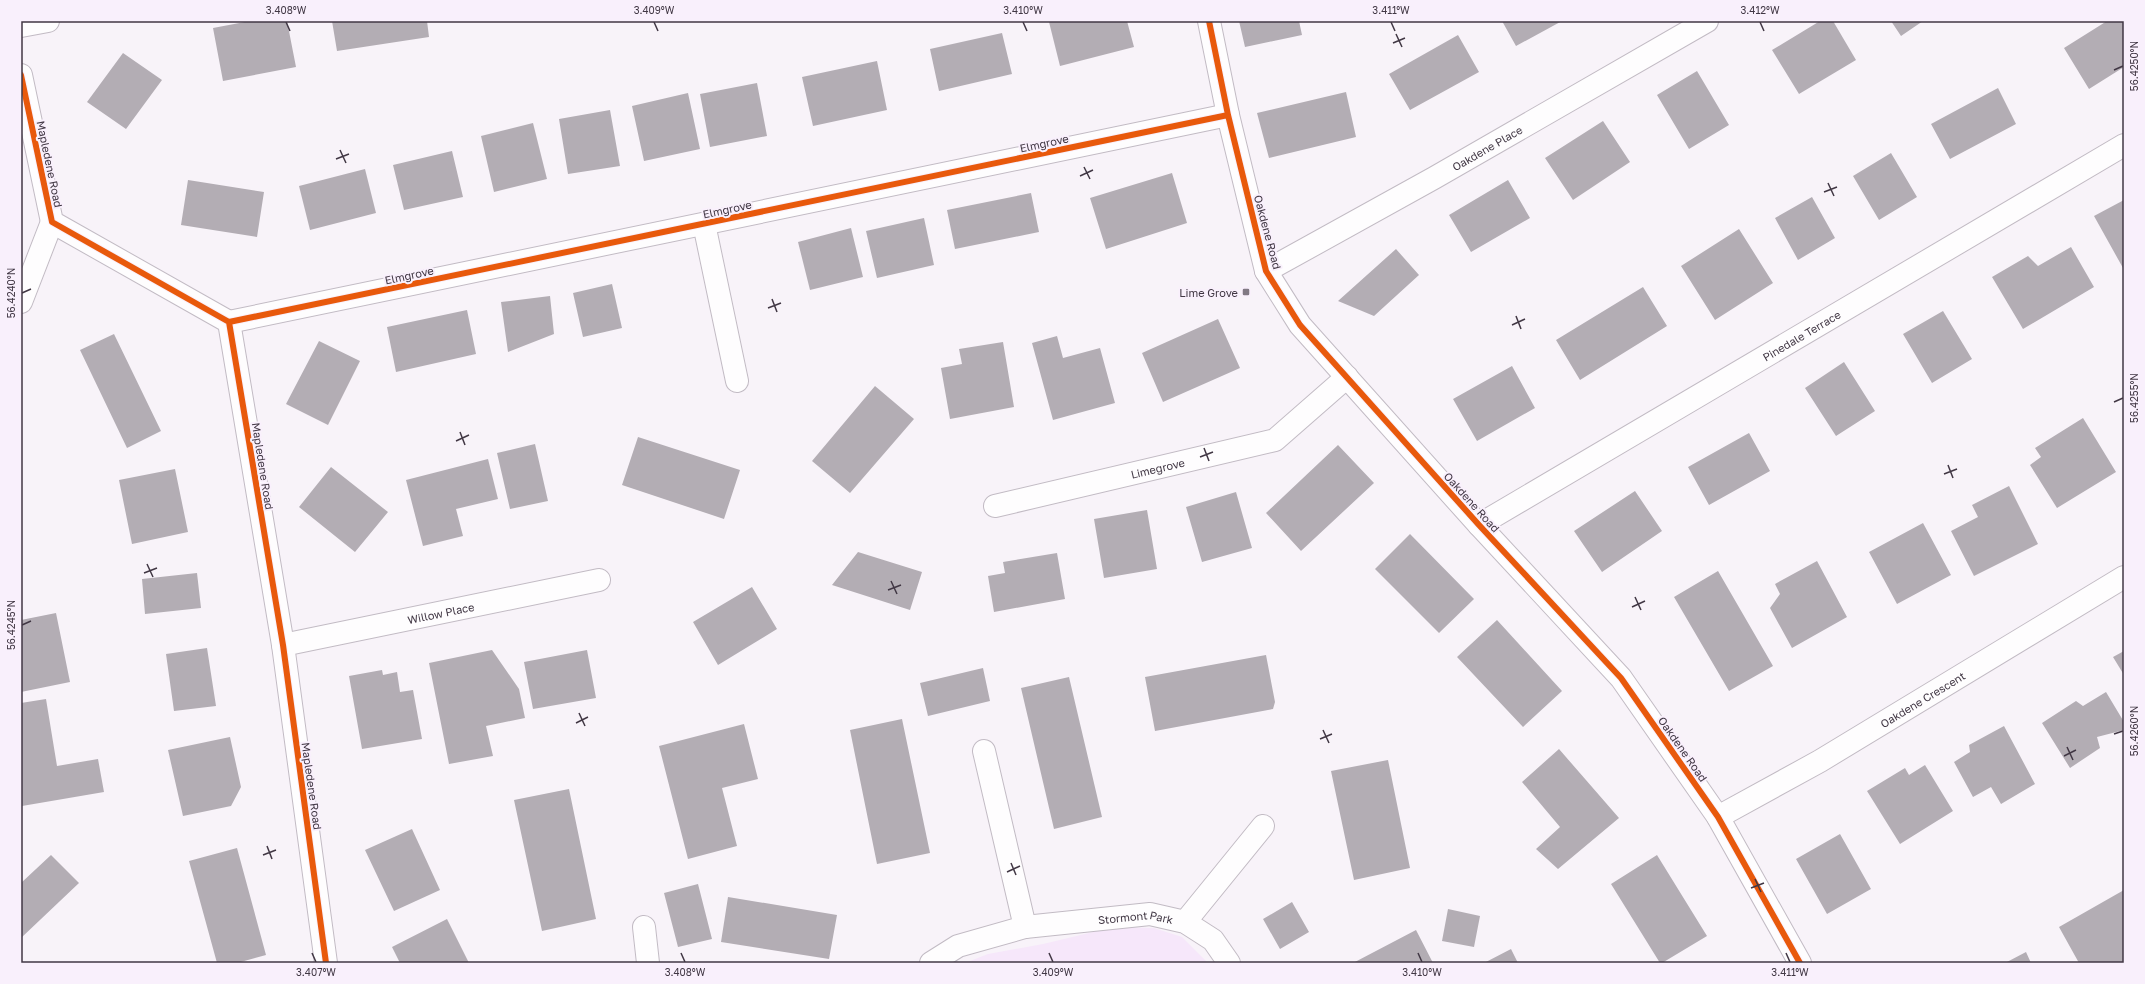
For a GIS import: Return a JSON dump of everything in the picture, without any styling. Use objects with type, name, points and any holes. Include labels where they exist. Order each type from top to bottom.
[{"type":"street","points":[[21,26],[48,21]]},
{"type":"street","name":"Oakdene Road","points":[[1209,21],[1228,115],[1266,271],[1300,325],[1479,525],[1621,678],[1718,817],[1800,963]]},
{"type":"street","name":"Oakdene Place","points":[[1266,271],[1427,182],[1707,21]]},
{"type":"street","name":"Mapledene Road","points":[[21,75],[52,222],[229,322],[283,645],[326,963]]},
{"type":"street","name":"Elmgrove","points":[[229,322],[1228,115]]},
{"type":"street","name":"Pinedale Terrace","points":[[1479,525],[2124,145]]},
{"type":"street","points":[[21,302],[52,222]]},
{"type":"street","name":"Elmgrove","points":[[704,224],[737,381]]},
{"type":"street","name":"Limegrove","points":[[995,506],[1275,440],[1347,377]]},
{"type":"street","name":"Oakdene Crescent","points":[[1718,817],[1820,761],[2124,577]]},
{"type":"street","name":"Willow Place","points":[[283,645],[599,580]]},
{"type":"street","points":[[984,751],[1025,927]]},
{"type":"street","points":[[1185,922],[1264,826]]},
{"type":"street","name":"Stormont Park","points":[[930,963],[958,946],[1025,927],[1150,914],[1185,922],[1213,940],[1229,963]]},
{"type":"street","points":[[644,927],[648,963]]},
{"type":"shaded area","points":[[1114,927],[1154,928],[1182,937],[1208,963],[965,963],[988,954],[1043,944]]},
{"type":"building","points":[[250,21],[287,21],[296,67],[223,81],[213,28]]},
{"type":"building","points":[[332,21],[427,21],[429,37],[337,51]]},
{"type":"building","points":[[1127,21],[1134,47],[1060,66],[1049,22]]},
{"type":"building","points":[[1239,21],[1299,21],[1302,35],[1245,47]]},
{"type":"building","points":[[1502,21],[1562,21],[1516,46]]},
{"type":"building","points":[[1820,21],[1833,21],[1856,60],[1799,94],[1772,50]]},
{"type":"building","points":[[1891,21],[1923,21],[1901,36]]},
{"type":"building","points":[[2107,21],[2124,21],[2124,67],[2089,89],[2064,48]]},
{"type":"building","points":[[1002,33],[1012,74],[939,91],[930,49]]},
{"type":"building","points":[[1458,35],[1479,72],[1410,110],[1389,74]]},
{"type":"building","points":[[123,53],[162,80],[126,129],[87,102]]},
{"type":"building","points":[[877,61],[887,110],[813,126],[802,77]]},
{"type":"building","points":[[1697,71],[1729,125],[1689,149],[1657,95]]},
{"type":"building","points":[[757,83],[767,136],[710,147],[700,94]]},
{"type":"building","points":[[1998,88],[2016,124],[1950,159],[1931,124]]},
{"type":"building","points":[[1346,92],[1356,137],[1269,158],[1257,113]]},
{"type":"building","points":[[688,93],[700,149],[644,161],[632,106]]},
{"type":"building","points":[[610,110],[620,166],[568,174],[559,119]]},
{"type":"building","points":[[1603,121],[1630,162],[1573,200],[1545,158]]},
{"type":"building","points":[[533,123],[547,179],[494,192],[481,136]]},
{"type":"building","points":[[452,151],[463,197],[404,210],[393,165]]},
{"type":"building","points":[[1891,153],[1917,197],[1879,220],[1853,176]]},
{"type":"building","points":[[365,169],[376,213],[310,230],[299,186]]},
{"type":"building","points":[[1172,173],[1187,223],[1106,249],[1090,198]]},
{"type":"building","points":[[188,180],[264,192],[257,237],[181,225]]},
{"type":"building","points":[[1508,180],[1530,218],[1471,252],[1449,215]]},
{"type":"building","points":[[1031,193],[1039,232],[955,249],[947,210]]},
{"type":"building","points":[[1812,197],[1835,238],[1798,260],[1775,218]]},
{"type":"building","points":[[2124,200],[2124,267],[2123,268],[2094,216]]},
{"type":"building","points":[[924,218],[934,265],[877,278],[866,231]]},
{"type":"building","points":[[851,228],[863,277],[810,290],[798,242]]},
{"type":"building","points":[[1739,229],[1773,283],[1715,320],[1681,266]]},
{"type":"building","points":[[2071,247],[2094,287],[2023,329],[1992,277],[2028,256],[2038,266]]},
{"type":"building","points":[[1396,249],[1419,275],[1374,316],[1338,301]]},
{"type":"building","points":[[612,284],[622,328],[583,337],[573,293]]},
{"type":"building","points":[[1643,287],[1667,326],[1580,380],[1556,340]]},
{"type":"building","points":[[550,296],[554,334],[508,352],[501,302]]},
{"type":"building","points":[[467,310],[476,354],[396,372],[387,327]]},
{"type":"building","points":[[1943,311],[1972,359],[1932,383],[1903,334]]},
{"type":"building","points":[[1218,319],[1240,368],[1163,402],[1142,353]]},
{"type":"building","points":[[114,334],[161,431],[127,448],[80,350]]},
{"type":"building","points":[[1057,336],[1063,358],[1100,348],[1115,403],[1053,420],[1032,343]]},
{"type":"building","points":[[319,341],[360,361],[328,425],[286,404]]},
{"type":"building","points":[[1003,342],[1014,407],[950,419],[941,368],[962,364],[959,349]]},
{"type":"building","points":[[1844,362],[1875,411],[1836,436],[1805,388]]},
{"type":"building","points":[[1512,366],[1535,408],[1477,441],[1453,399]]},
{"type":"building","points":[[875,386],[914,419],[850,493],[812,461]]},
{"type":"building","points":[[2083,418],[2116,472],[2057,508],[2030,465],[2041,457],[2035,448]]},
{"type":"building","points":[[1749,433],[1770,471],[1709,505],[1688,467]]},
{"type":"building","points":[[638,437],[740,470],[724,519],[622,485]]},
{"type":"building","points":[[535,444],[548,501],[510,509],[497,453]]},
{"type":"building","points":[[1338,445],[1374,483],[1301,551],[1266,513]]},
{"type":"building","points":[[488,459],[498,499],[456,509],[463,536],[423,546],[406,480]]},
{"type":"building","points":[[331,467],[388,512],[355,552],[299,507]]},
{"type":"building","points":[[175,469],[188,532],[132,544],[119,480]]},
{"type":"building","points":[[2009,486],[2038,544],[1974,576],[1951,531],[1978,517],[1972,505]]},
{"type":"building","points":[[1635,491],[1662,531],[1602,572],[1574,531]]},
{"type":"building","points":[[1236,492],[1252,548],[1202,562],[1186,507]]},
{"type":"building","points":[[1147,510],[1157,569],[1104,578],[1094,519]]},
{"type":"building","points":[[1923,523],[1951,575],[1897,604],[1869,552]]},
{"type":"building","points":[[1410,534],[1474,599],[1439,633],[1375,569]]},
{"type":"building","points":[[858,552],[922,572],[910,610],[832,585]]},
{"type":"building","points":[[1057,553],[1065,599],[994,612],[988,576],[1005,573],[1003,562]]},
{"type":"building","points":[[1817,561],[1847,617],[1792,648],[1770,608],[1780,594],[1775,584]]},
{"type":"building","points":[[1718,571],[1773,666],[1729,691],[1674,597]]},
{"type":"building","points":[[197,573],[201,608],[145,614],[142,579]]},
{"type":"building","points":[[752,587],[777,629],[718,665],[693,622]]},
{"type":"building","points":[[56,613],[70,682],[21,692],[21,620]]},
{"type":"building","points":[[1497,620],[1562,691],[1523,727],[1457,657]]},
{"type":"building","points":[[207,648],[216,706],[174,711],[166,654]]},
{"type":"building","points":[[492,650],[519,689],[525,718],[486,726],[493,756],[449,764],[429,663]]},
{"type":"building","points":[[587,650],[596,698],[533,709],[524,662]]},
{"type":"building","points":[[2124,651],[2124,675],[2113,657]]},
{"type":"building","points":[[1266,655],[1275,702],[1273,709],[1155,731],[1145,677]]},
{"type":"building","points":[[983,668],[990,701],[928,716],[920,683]]},
{"type":"building","points":[[382,670],[383,675],[397,672],[400,692],[413,690],[422,739],[362,749],[349,676]]},
{"type":"building","points":[[1069,677],[1102,817],[1054,829],[1021,688]]},
{"type":"building","points":[[2106,692],[2124,722],[2124,730],[2097,737],[2100,748],[2070,768],[2042,723],[2076,701],[2083,706]]},
{"type":"building","points":[[46,699],[57,766],[98,759],[104,792],[22,806],[21,703]]},
{"type":"building","points":[[902,719],[930,853],[877,864],[850,730]]},
{"type":"building","points":[[744,724],[758,779],[722,788],[737,846],[688,859],[659,746]]},
{"type":"building","points":[[2004,726],[2035,784],[2001,804],[1991,787],[1973,797],[1954,762],[1970,752],[1969,745]]},
{"type":"building","points":[[230,737],[241,787],[231,806],[183,816],[168,750]]},
{"type":"building","points":[[1559,749],[1619,818],[1558,869],[1536,849],[1560,827],[1522,782]]},
{"type":"building","points":[[1388,760],[1410,868],[1354,880],[1331,771]]},
{"type":"building","points":[[1925,765],[1953,811],[1900,844],[1867,791],[1905,768],[1909,775]]},
{"type":"building","points":[[569,789],[596,919],[542,931],[514,800]]},
{"type":"building","points":[[412,829],[440,890],[394,911],[365,850]]},
{"type":"building","points":[[1840,834],[1871,889],[1827,914],[1796,859]]},
{"type":"building","points":[[237,848],[266,955],[237,963],[217,963],[189,861]]},
{"type":"building","points":[[51,855],[79,883],[21,938],[21,883]]},
{"type":"building","points":[[1657,855],[1707,936],[1662,963],[1660,963],[1611,884]]},
{"type":"building","points":[[698,884],[712,939],[678,947],[664,893]]},
{"type":"building","points":[[2124,890],[2124,961],[2120,963],[2079,963],[2059,927]]},
{"type":"building","points":[[728,897],[837,915],[829,959],[721,942]]},
{"type":"building","points":[[1292,902],[1309,932],[1280,949],[1263,919]]},
{"type":"building","points":[[1448,909],[1480,916],[1474,947],[1442,941]]},
{"type":"building","points":[[447,919],[469,963],[400,963],[392,947]]},
{"type":"building","points":[[1416,930],[1433,963],[1353,963]]},
{"type":"building","points":[[1511,949],[1518,963],[1484,963]]},
{"type":"building","points":[[2026,952],[2031,963],[2005,963]]},
{"type":"cycle path","points":[[1209,21],[1228,115],[1266,271],[1300,325],[1479,525],[1621,678],[1718,817],[1800,963]]},
{"type":"cycle path","points":[[21,75],[52,222],[229,322],[283,645],[326,963]]},
{"type":"cycle path","points":[[229,322],[1228,115]]},
{"type":"place","name":"Lime Grove","points":[[1246,292]]}]
